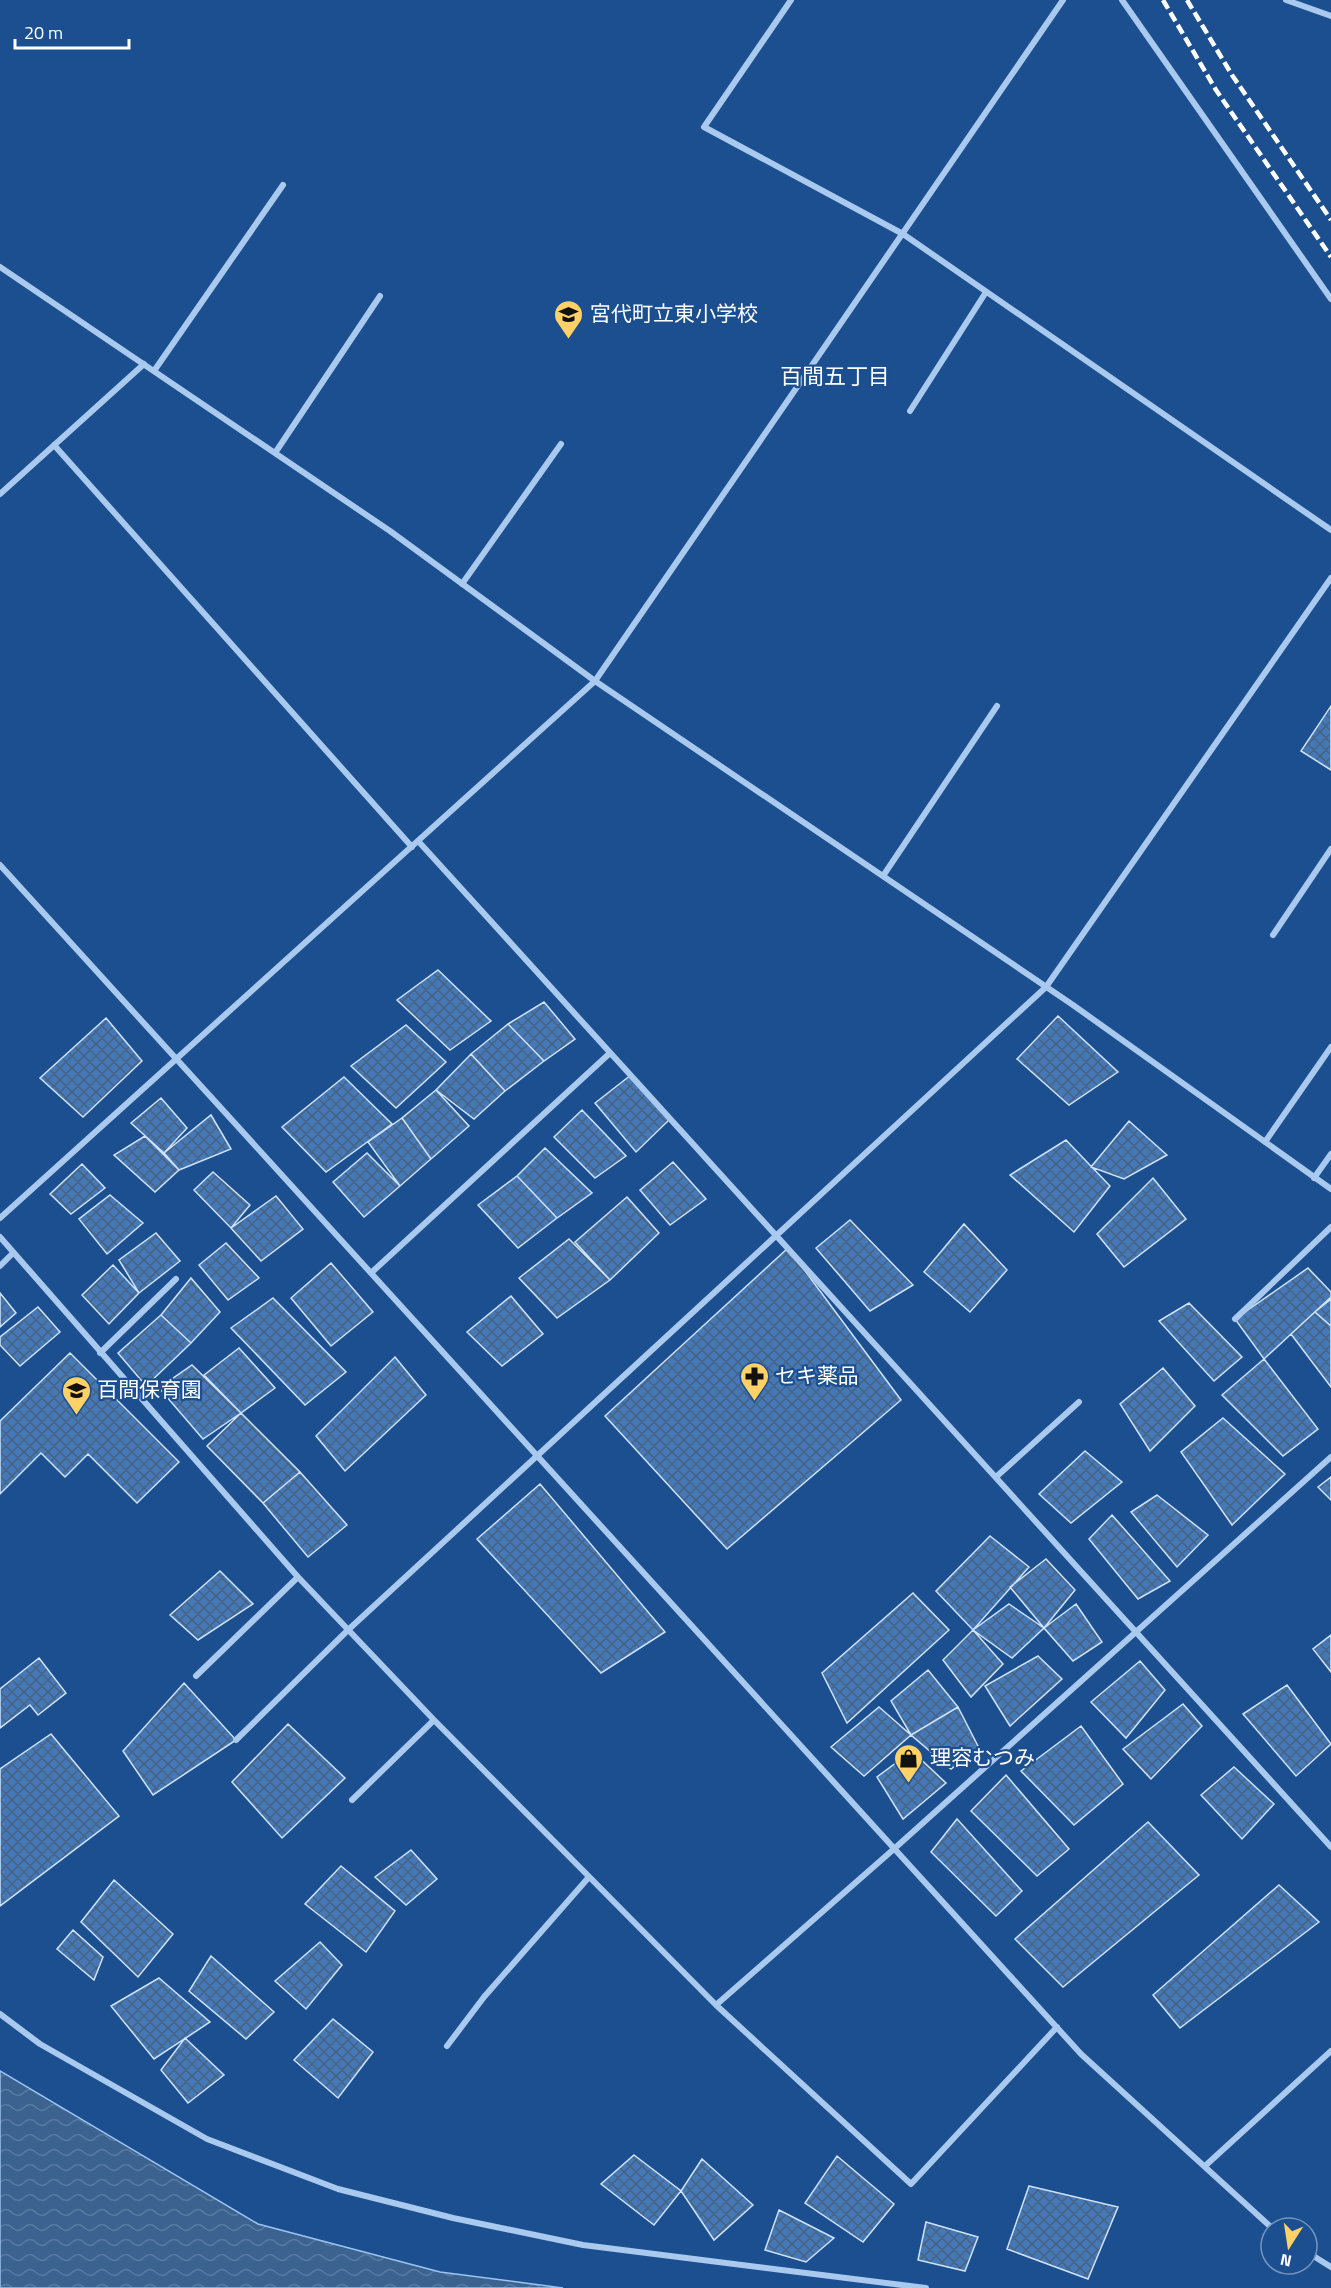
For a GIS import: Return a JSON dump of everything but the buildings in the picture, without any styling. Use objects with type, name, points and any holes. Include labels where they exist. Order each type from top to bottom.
[{"type":"street","points":[[791,0],[704,127],[903,234],[1331,530]]},
{"type":"street","points":[[0,1218],[596,681],[1063,0]]},
{"type":"street","points":[[1122,0],[1331,299]]},
{"type":"street","points":[[1286,0],[1331,16]]},
{"type":"street","points":[[154,371],[283,185]]},
{"type":"street","points":[[0,267],[390,531],[596,681],[1046,987],[1331,1190]]},
{"type":"street","points":[[910,411],[986,292]]},
{"type":"street","points":[[275,453],[380,296]]},
{"type":"street","points":[[0,494],[144,364]]},
{"type":"street","points":[[462,584],[561,444]]},
{"type":"street","points":[[54,445],[412,847]]},
{"type":"street","points":[[236,1740],[348,1630],[1046,987],[1331,578]]},
{"type":"street","points":[[883,876],[997,706]]},
{"type":"street","points":[[419,842],[1331,1847]]},
{"type":"street","points":[[1273,935],[1331,849]]},
{"type":"street","points":[[0,865],[1081,2054],[1259,2216]]},
{"type":"street","points":[[1264,1142],[1331,1047]]},
{"type":"street","points":[[371,1273],[610,1053]]},
{"type":"street","points":[[1314,1178],[1331,1154]]},
{"type":"street","points":[[1235,1319],[1331,1227]]},
{"type":"street","points":[[0,1238],[298,1577],[434,1720],[716,2005],[911,2184],[1057,2027]]},
{"type":"street","points":[[0,1266],[13,1253]]},
{"type":"street","points":[[100,1353],[176,1279]]},
{"type":"street","points":[[996,1477],[1079,1402]]},
{"type":"street","points":[[716,2005],[895,1848],[1331,1457]]},
{"type":"street","points":[[196,1676],[298,1577]]},
{"type":"street","points":[[352,1800],[434,1720]]},
{"type":"street","points":[[447,2046],[484,1997],[589,1877]]},
{"type":"street","points":[[0,2014],[40,2044],[207,2139],[338,2189],[453,2218],[583,2245],[926,2288]]},
{"type":"street","points":[[1205,2166],[1331,2051]]},
{"type":"water","points":[[0,2071],[258,2224],[440,2272],[563,2288],[0,2288]]},
{"type":"railway","points":[[1163,0],[1216,90],[1331,257]]},
{"type":"railway","points":[[1187,0],[1232,75],[1331,220]]},
{"type":"place","name":"宮代町立東小学校","points":[[569,340]]},
{"type":"place","name":"セキ薬品","points":[[754,1402]]},
{"type":"place","name":"百間保育園","points":[[76,1416]]},
{"type":"place","name":"理容むつみ","points":[[909,1784]]},
{"type":"district","name":"百間五丁目","points":[[835,376]]}]
